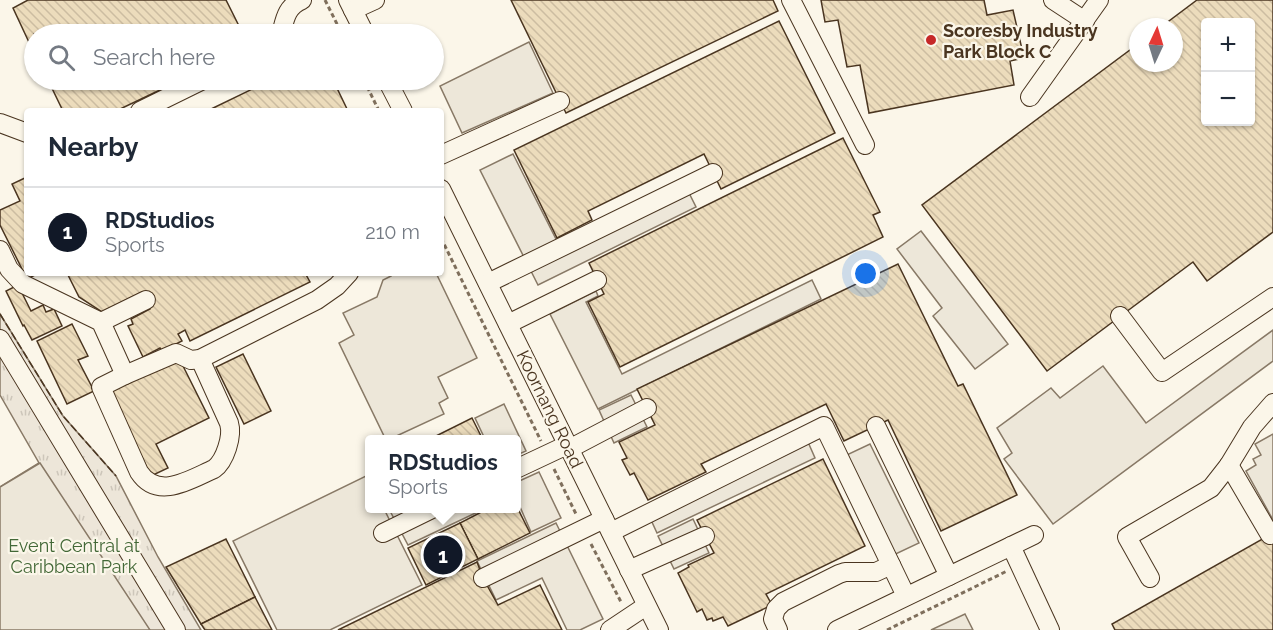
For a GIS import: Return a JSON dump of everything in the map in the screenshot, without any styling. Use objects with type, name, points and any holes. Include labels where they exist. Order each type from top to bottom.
[{"type":"street","points":[[284,24],[287,12],[302,0]]},
{"type":"street","points":[[360,24],[350,5],[375,0]]},
{"type":"street","points":[[791,0],[865,145]]},
{"type":"street","points":[[1053,0],[1084,21]]},
{"type":"street","points":[[1030,97],[1099,0]]},
{"type":"street","points":[[146,108],[183,90]]},
{"type":"street","points":[[392,90],[401,108]]},
{"type":"street","points":[[444,154],[560,101]]},
{"type":"street","points":[[0,123],[24,132]]},
{"type":"street","points":[[488,284],[713,173]]},
{"type":"street","name":"Koornang Road","points":[[444,196],[658,630]]},
{"type":"street","points":[[0,250],[9,269],[23,284],[101,322],[125,375]]},
{"type":"street","points":[[200,360],[229,423],[230,437],[220,465],[169,487],[162,486],[144,479],[101,387],[176,353],[191,360],[200,360],[317,300],[337,286],[346,276]]},
{"type":"street","points":[[508,324],[597,280]]},
{"type":"street","points":[[1120,316],[1162,372],[1273,297]]},
{"type":"street","points":[[101,322],[146,300]]},
{"type":"street","points":[[0,339],[176,630]]},
{"type":"street","points":[[1150,578],[1127,537],[1211,488],[1229,465],[1252,427],[1273,404]]},
{"type":"street","points":[[521,467],[568,447],[647,408]]},
{"type":"street","points":[[483,578],[583,529],[607,526],[824,426],[906,596]]},
{"type":"street","points":[[876,426],[949,576]]},
{"type":"street","points":[[1229,465],[1270,535]]},
{"type":"street","points":[[383,533],[424,513]]},
{"type":"street","points":[[837,630],[1034,535]]},
{"type":"street","points":[[629,570],[705,536]]},
{"type":"street","points":[[1011,546],[1050,630]]},
{"type":"street","points":[[778,630],[773,619],[776,609],[783,602],[839,574],[876,572],[891,565]]},
{"type":"street","points":[[610,630],[646,606]]},
{"type":"path","points":[[325,0],[337,24]]},
{"type":"path","points":[[369,90],[378,108]]},
{"type":"path","points":[[444,244],[628,618]]},
{"type":"path","points":[[887,630],[1020,565]]},
{"type":"green space","name":"Event Central at Caribbean Park","points":[[0,314],[63,416],[116,476],[158,557],[201,630],[0,630],[0,487],[39,463],[0,395]]},
{"type":"shaded area","points":[[529,42],[553,93],[462,133],[442,90],[444,90],[444,84]]},
{"type":"shaded area","points":[[513,154],[559,245],[684,183],[696,207],[538,285],[480,170]]},
{"type":"shaded area","points":[[921,231],[1008,344],[975,369],[933,316],[942,308],[897,249]]},
{"type":"shaded area","points":[[391,276],[437,276],[477,358],[438,377],[448,398],[439,403],[444,414],[399,435],[384,435],[339,343],[354,335],[343,313],[377,297],[383,280]]},
{"type":"shaded area","points":[[812,280],[821,299],[598,409],[550,314],[596,291],[598,296],[586,302],[622,374]]},
{"type":"shaded area","points":[[1273,330],[1273,361],[1053,524],[1004,459],[1012,453],[997,428],[1051,388],[1060,398],[1103,366],[1146,423]]},
{"type":"shaded area","points":[[631,395],[647,427],[614,443],[599,410]]},
{"type":"shaded area","points":[[504,404],[519,435],[483,435],[475,418]]},
{"type":"shaded area","points":[[804,433],[815,458],[657,533],[646,509]]},
{"type":"shaded area","points":[[1273,434],[1273,520],[1246,471],[1256,465],[1253,459],[1261,455],[1255,444]]},
{"type":"shaded area","points":[[521,440],[526,451],[521,453]]},
{"type":"shaded area","points":[[870,444],[919,543],[885,559],[836,460]]},
{"type":"shaded area","points":[[40,463],[150,630],[0,630],[0,487]]},
{"type":"shaded area","points":[[539,472],[561,518],[531,532],[521,509],[521,480]]},
{"type":"shaded area","points":[[365,476],[365,513],[386,513],[422,585],[330,630],[277,630],[233,541]]},
{"type":"shaded area","points":[[391,513],[476,513],[408,545]]},
{"type":"shaded area","points":[[693,519],[709,553],[674,569],[658,536]]},
{"type":"shaded area","points":[[556,523],[603,619],[580,630],[567,630],[542,578],[496,600],[477,561]]},
{"type":"shaded area","points":[[965,614],[973,630],[931,630]]},
{"type":"building","points":[[28,0],[226,0],[238,24],[24,24],[24,32],[13,8]]},
{"type":"building","points":[[511,0],[773,0],[778,11],[566,113]]},
{"type":"building","name":"Scoresby Industry Park Block C","points":[[821,0],[984,0],[987,15],[1013,10],[1024,58],[1010,61],[1014,85],[869,113],[860,65],[847,67],[838,20],[825,22]]},
{"type":"building","points":[[1197,0],[1273,0],[1273,232],[1207,281],[1193,262],[1047,371],[922,205],[1129,51],[1129,72],[1183,72],[1183,18],[1173,18]]},
{"type":"building","points":[[779,21],[835,133],[721,189],[704,154],[588,211],[592,220],[557,238],[514,150]]},
{"type":"building","points":[[53,90],[160,90],[122,108],[62,108]]},
{"type":"building","points":[[250,90],[338,90],[347,108],[213,108]]},
{"type":"building","points":[[843,138],[880,212],[873,215],[883,237],[620,367],[588,302],[604,294],[589,263]]},
{"type":"building","points":[[24,178],[24,273],[0,225],[0,210],[20,201],[12,184]]},
{"type":"building","points":[[898,264],[958,386],[963,384],[1017,495],[941,531],[888,420],[844,441],[826,404],[701,464],[706,472],[648,500],[634,473],[630,475],[622,460],[627,458],[619,442],[655,425],[637,389]]},
{"type":"building","points":[[68,276],[307,276],[310,282],[190,341],[185,330],[178,334],[182,341],[162,351],[160,348],[143,357],[128,326],[133,324],[131,319],[150,309],[142,292],[102,312],[79,297]]},
{"type":"building","points":[[18,285],[31,311],[43,305],[46,312],[54,309],[62,326],[32,340],[6,291]]},
{"type":"building","points":[[72,324],[88,356],[78,360],[94,391],[67,404],[37,341]]},
{"type":"building","points":[[243,354],[271,411],[244,424],[216,367]]},
{"type":"building","points":[[178,356],[209,418],[156,444],[168,468],[151,476],[109,390]]},
{"type":"building","points":[[472,418],[480,435],[438,435]]},
{"type":"building","points":[[823,459],[865,546],[766,594],[772,605],[728,626],[723,617],[713,621],[712,618],[707,620],[702,609],[697,612],[678,573],[689,567],[688,565],[714,553],[697,520]]},
{"type":"building","points":[[479,513],[520,513],[530,533],[478,559],[460,523]]},
{"type":"building","points":[[460,523],[478,559],[426,585],[408,548]]},
{"type":"building","points":[[1273,533],[1273,630],[1115,630],[1112,624]]},
{"type":"building","points":[[226,539],[255,597],[201,624],[166,567]]},
{"type":"building","points":[[477,562],[498,605],[540,585],[562,630],[338,630]]},
{"type":"building","points":[[255,597],[272,630],[205,630],[201,624]]},
{"type":"fence","points":[[0,314],[63,416],[116,476]]},
{"type":"place","name":"Scoresby Industry Park Block C","points":[[931,40]]},
{"type":"place","name":"RDStudios","points":[[443,555]]}]
